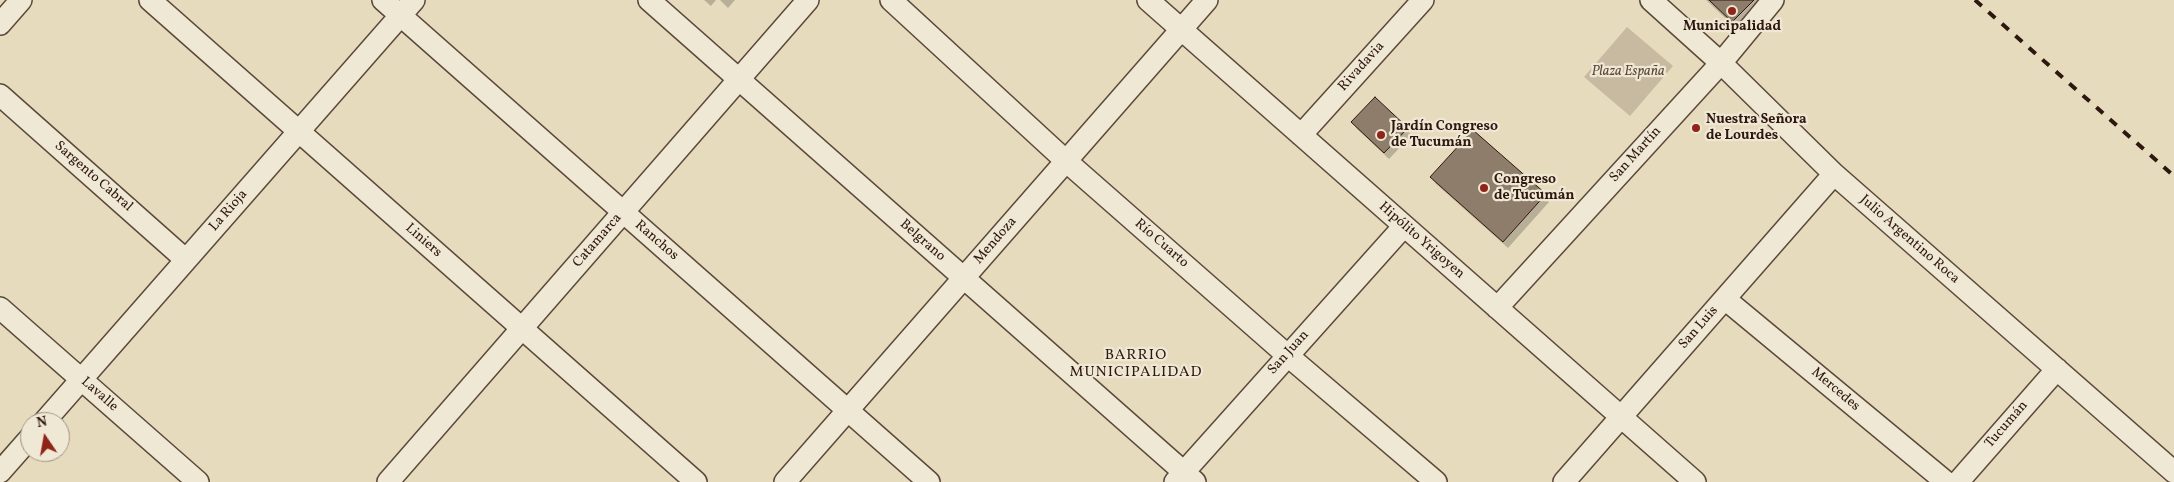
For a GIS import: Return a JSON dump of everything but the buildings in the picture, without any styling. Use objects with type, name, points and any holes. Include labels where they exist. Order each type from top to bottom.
[{"type":"street","points":[[0,24],[21,0]]},
{"type":"street","name":"Liniers","points":[[150,0],[696,482]]},
{"type":"street","name":"Ranchos","points":[[383,0],[407,8],[624,212],[929,482]]},
{"type":"street","name":"Belgrano","points":[[649,0],[964,278],[1184,479]]},
{"type":"street","name":"Catamarca","points":[[388,482],[808,0]]},
{"type":"street","name":"Río Cuarto","points":[[891,0],[1066,161],[1287,355],[1436,482]]},
{"type":"street","name":"Hipólito Yrigoyen","points":[[1148,0],[1695,482]]},
{"type":"street","name":"Mendoza","points":[[785,482],[1207,0]]},
{"type":"street","name":"Rivadavia","points":[[1301,135],[1422,0]]},
{"type":"street","name":"Julio Argentino Roca","points":[[1651,0],[1721,63],[1834,174],[2174,472]]},
{"type":"street","name":"San Martín","points":[[1497,308],[1721,63],[1773,0]]},
{"type":"street","name":"La Rioja","points":[[53,412],[407,8]]},
{"type":"street","name":"Sargento Cabral","points":[[0,95],[186,260]]},
{"type":"street","name":"San Luis","points":[[1564,482],[1834,174]]},
{"type":"street","name":"San Juan","points":[[1184,479],[1287,355],[1404,226]]},
{"type":"street","name":"Mercedes","points":[[1725,299],[1946,482]]},
{"type":"street","name":"Lavalle","points":[[0,308],[198,482]]},
{"type":"street","name":"Tucumán","points":[[1958,482],[2056,369]]},
{"type":"street","points":[[0,472],[20,449]]},
{"type":"green space","name":"Plaza España","points":[[1627,27],[1673,66],[1630,116],[1584,77]]},
{"type":"railway","points":[[1975,0],[2174,176]]},
{"type":"place","name":"Municipalidad","points":[[1732,11]]},
{"type":"place","name":"Nuestra Señora de Lourdes","points":[[1696,128]]},
{"type":"place","name":"Jardín Congreso de Tucumán","points":[[1381,135]]},
{"type":"place","name":"Congreso de Tucumán","points":[[1484,188]]},
{"type":"district","name":"BARRIO MUNICIPALIDAD","points":[[1136,364]]}]
